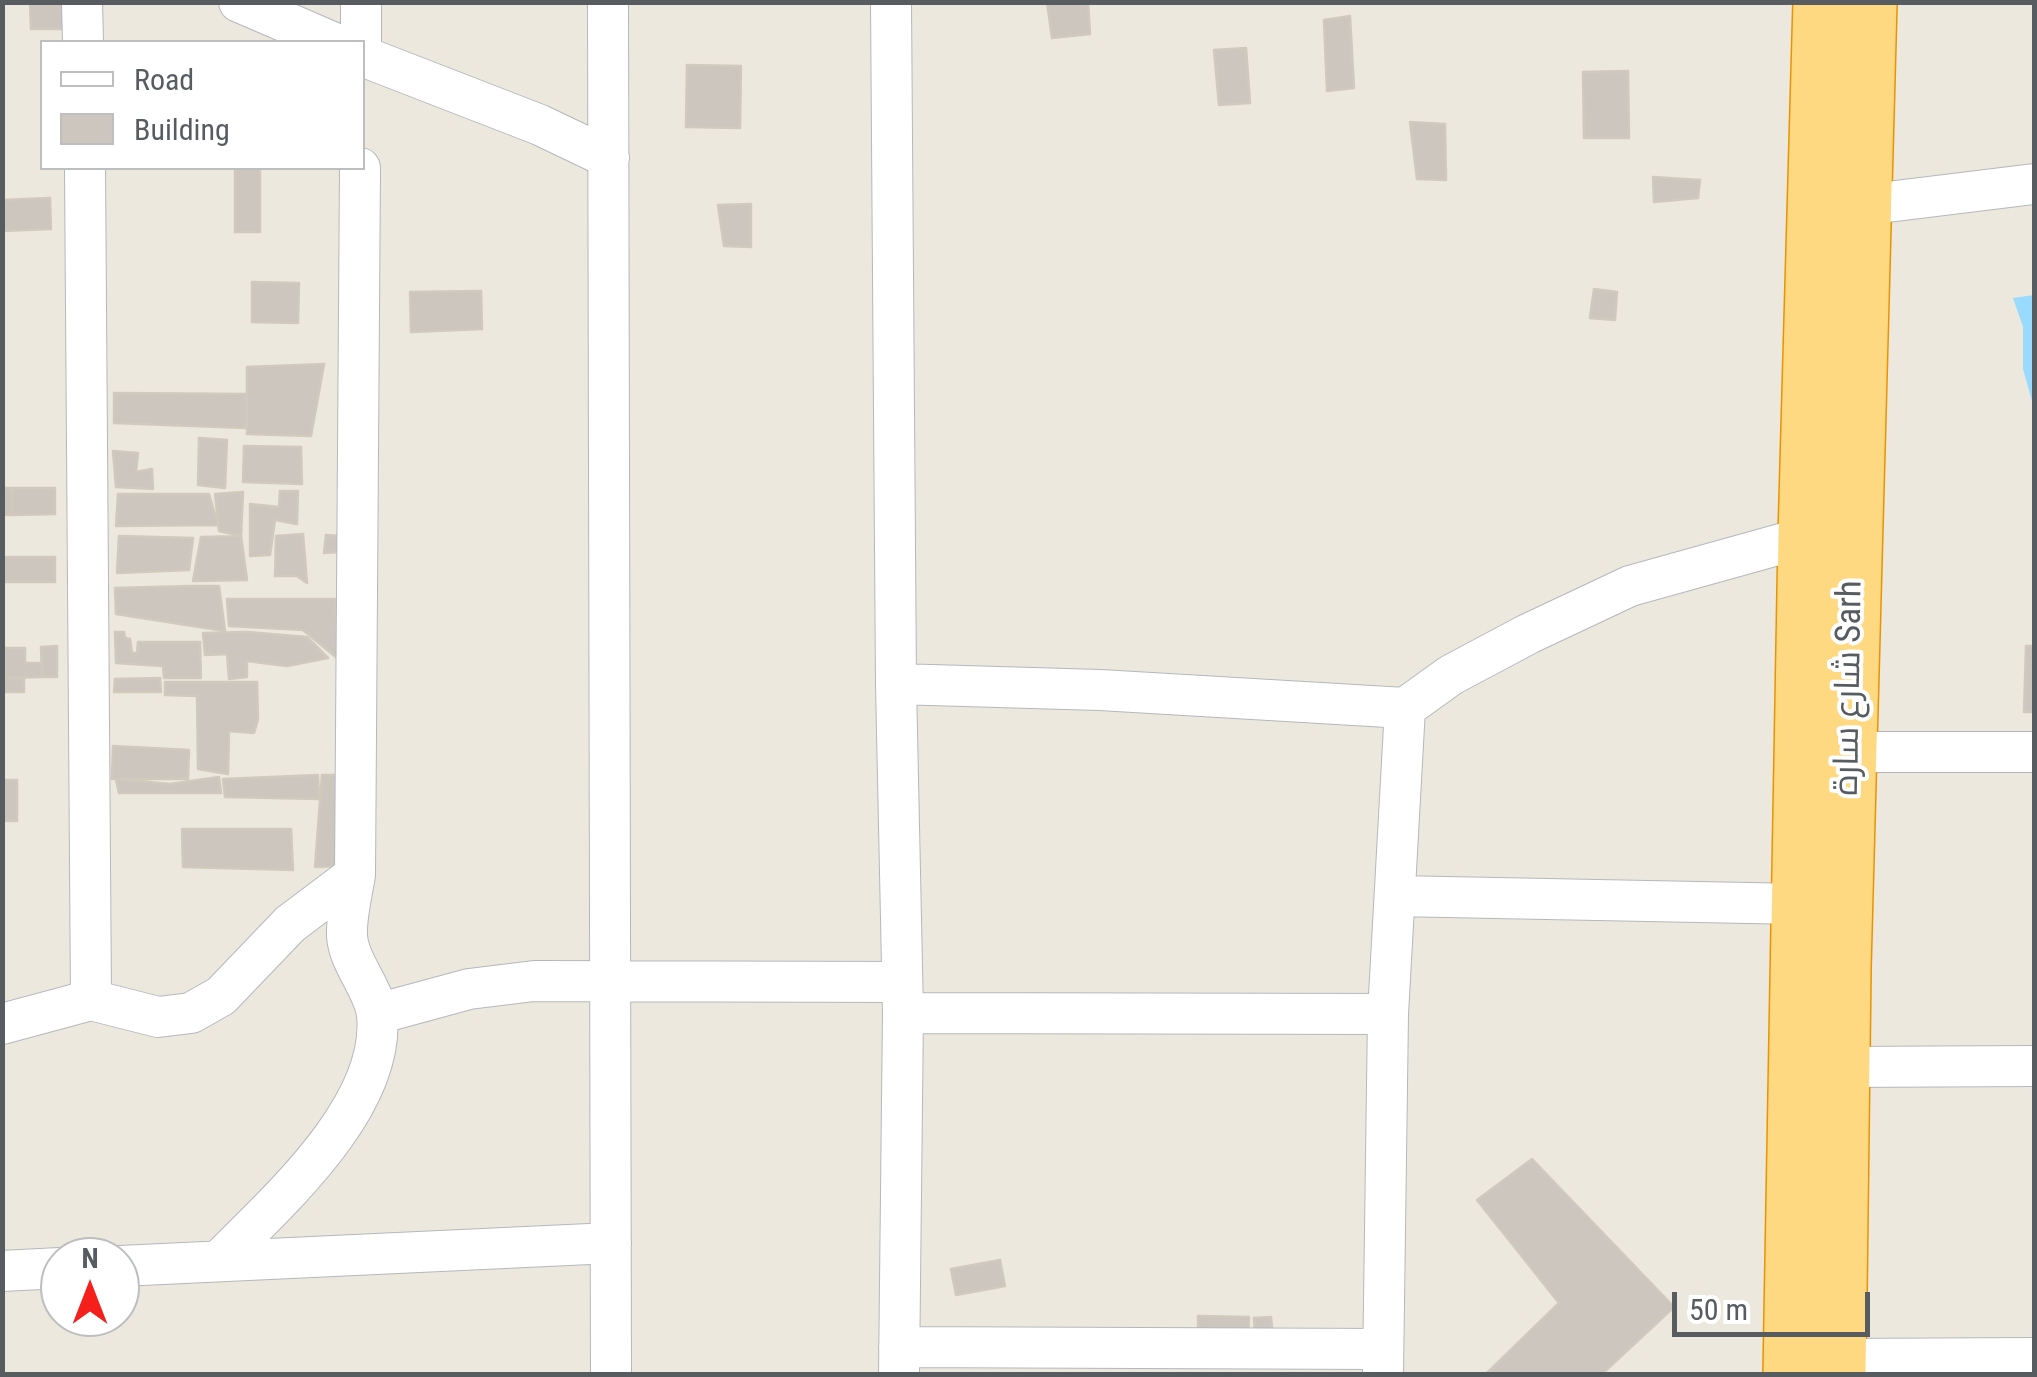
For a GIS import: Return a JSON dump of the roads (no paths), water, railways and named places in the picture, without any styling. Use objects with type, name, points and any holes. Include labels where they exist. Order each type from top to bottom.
[{"type":"highway","name":"شارع سارة Sarh","points":[[1822,2],[1798,904],[1823,1370]]},
{"type":"highway","name":"شارع سارة Sarh","points":[[1823,1370],[1842,1067],[1869,2]]},
{"type":"street","points":[[82,2],[83,40]]},
{"type":"street","points":[[239,2],[327,40]]},
{"type":"street","points":[[361,2],[361,40]]},
{"type":"street","points":[[608,2],[611,1374]]},
{"type":"street","points":[[891,2],[902,997],[899,1361],[1383,1362],[1388,1014],[1405,708]]},
{"type":"street","points":[[365,57],[540,125],[608,158]]},
{"type":"street","points":[[85,170],[91,1000]]},
{"type":"street","points":[[219,1261],[287,1192],[357,1101],[373,1056],[377,1014],[347,938],[355,875],[360,170]]},
{"type":"street","points":[[1863,204],[2034,184]]},
{"type":"street","points":[[896,684],[1100,690],[1405,708],[1451,675],[1630,586],[1806,537]]},
{"type":"street","points":[[1848,752],[2034,752]]},
{"type":"street","points":[[2,1024],[91,1000],[158,1017],[191,1013],[221,996],[290,924],[355,875]]},
{"type":"street","points":[[1395,896],[1798,904]]},
{"type":"street","points":[[377,1014],[469,989],[534,981],[1388,1014]]},
{"type":"street","points":[[1842,1067],[2034,1066]]},
{"type":"street","points":[[140,1265],[611,1243]]},
{"type":"street","points":[[2,1271],[40,1269]]},
{"type":"street","points":[[1823,1370],[2034,1358]]},
{"type":"water","points":[[2034,295],[2034,408],[2023,369],[2023,327],[2013,298]]}]
